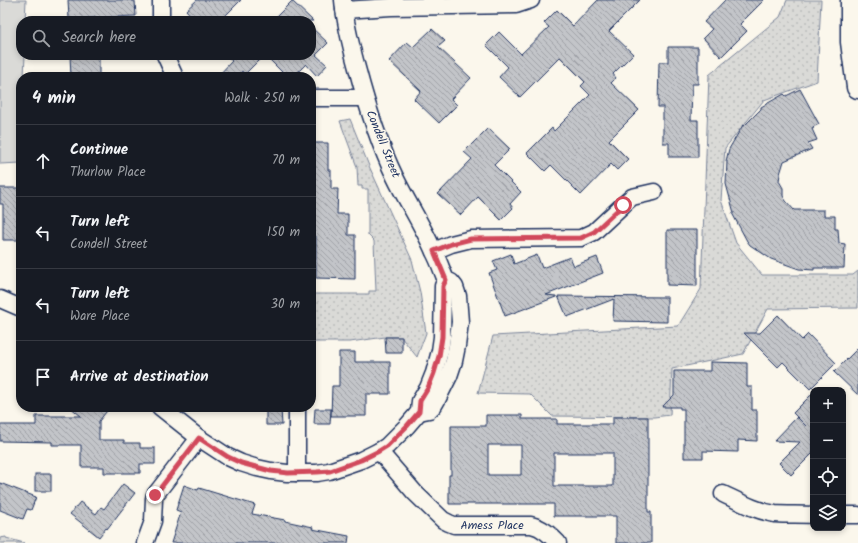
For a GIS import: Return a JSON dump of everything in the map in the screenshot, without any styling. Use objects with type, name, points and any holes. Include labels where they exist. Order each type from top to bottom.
[{"type":"street","points":[[161,0],[161,16]]},
{"type":"street","points":[[344,5],[390,7],[516,5],[531,0]]},
{"type":"street","points":[[852,0],[852,42],[858,87]]},
{"type":"street","name":"Condell Street","points":[[166,412],[199,438],[228,457],[241,463],[271,471],[297,473],[330,471],[361,460],[387,446],[419,412],[429,410],[438,398],[449,376],[457,346],[460,322],[458,296],[455,287],[451,282],[446,280],[434,251],[395,177],[381,146],[365,98],[349,36],[344,5]]},
{"type":"street","points":[[167,60],[173,72]]},
{"type":"street","points":[[316,98],[365,98]]},
{"type":"street","points":[[434,251],[451,244],[471,239],[581,238],[594,232],[632,197],[654,192]]},
{"type":"street","points":[[0,299],[16,306]]},
{"type":"street","points":[[0,309],[16,308]]},
{"type":"street","points":[[297,412],[297,473]]},
{"type":"street","points":[[145,543],[154,517],[155,495],[199,438]]},
{"type":"street","name":"Amess Place","points":[[379,451],[415,493],[445,522],[454,525],[537,526],[544,530],[558,543]]},
{"type":"street","points":[[723,494],[751,507],[768,512],[782,514],[810,514]]},
{"type":"street","points":[[846,515],[858,515]]},
{"type":"green space","points":[[0,0],[26,0],[25,16],[16,16],[16,60],[25,60],[24,72],[16,72],[16,163],[0,164]]},
{"type":"green space","points":[[787,0],[821,0],[817,81],[764,100],[725,148],[721,200],[736,243],[762,275],[853,275],[858,271],[858,308],[768,309],[743,354],[672,369],[670,415],[654,417],[552,416],[530,394],[478,393],[493,336],[678,326],[701,289],[709,75],[780,17]]},
{"type":"green space","points":[[350,119],[369,166],[412,260],[420,292],[426,333],[417,357],[401,337],[385,337],[350,342],[316,342],[316,294],[369,294],[369,291],[376,291],[374,241],[368,235],[368,189],[362,189],[362,186],[358,186],[357,167],[340,121]]},
{"type":"green space","points":[[6,537],[24,543],[0,543],[0,538]]},
{"type":"building","points":[[68,0],[135,1],[136,16],[69,16]]},
{"type":"building","points":[[197,0],[241,0],[225,16],[191,16],[186,10]]},
{"type":"building","points":[[598,0],[640,0],[609,31],[633,54],[613,74],[616,78],[611,83],[639,110],[609,140],[628,159],[617,170],[611,164],[581,195],[551,165],[545,171],[527,153],[552,128],[554,131],[590,95],[581,86],[585,82],[560,57],[520,97],[499,77],[508,67],[486,45],[499,32],[521,54],[549,27],[544,23],[557,10],[573,26]]},
{"type":"building","points":[[725,0],[764,0],[740,24],[747,31],[721,57],[703,38],[712,29],[704,22]]},
{"type":"building","points":[[292,1],[308,16],[277,16]]},
{"type":"building","points":[[432,29],[445,41],[438,47],[471,78],[451,99],[457,105],[439,123],[414,99],[421,91],[389,61],[407,42],[413,47]]},
{"type":"building","points":[[316,32],[328,43],[316,55]]},
{"type":"building","points":[[668,47],[698,47],[698,84],[692,84],[691,120],[698,120],[698,157],[669,157],[669,143],[663,143],[663,107],[658,107],[659,62],[668,62]]},
{"type":"building","points":[[316,55],[327,65],[317,76],[316,72],[313,72],[306,64],[298,72],[282,72],[270,60],[316,60]]},
{"type":"building","points":[[70,60],[99,60],[99,72],[71,72]]},
{"type":"building","points":[[231,60],[259,60],[247,72],[222,72],[232,61]]},
{"type":"building","points":[[800,89],[819,124],[812,129],[817,140],[808,143],[812,149],[784,161],[779,181],[783,188],[783,196],[794,210],[824,210],[824,216],[835,216],[835,229],[838,229],[839,243],[845,244],[844,268],[814,268],[814,270],[799,269],[771,259],[750,245],[732,213],[734,213],[726,184],[726,161],[729,149],[743,125],[744,126],[761,109],[761,107],[784,94],[786,96]]},
{"type":"building","points":[[488,128],[510,149],[494,165],[521,192],[510,204],[513,208],[501,220],[478,197],[461,215],[438,194],[472,159],[464,152]]},
{"type":"building","points":[[316,143],[328,143],[328,170],[331,170],[331,189],[338,189],[337,214],[348,214],[348,235],[355,235],[355,279],[316,278]]},
{"type":"building","points":[[0,188],[16,188],[16,240],[3,240],[3,204],[0,204]]},
{"type":"building","points":[[667,230],[697,230],[697,286],[667,285]]},
{"type":"building","points":[[511,254],[514,264],[537,255],[542,268],[570,257],[574,266],[597,257],[603,273],[546,295],[556,297],[505,316],[489,273],[497,270],[493,261]]},
{"type":"building","points":[[558,296],[667,297],[667,322],[613,321],[614,299],[567,317]]},
{"type":"building","points":[[778,315],[802,340],[808,334],[836,363],[812,387],[810,387],[810,389],[783,362],[778,367],[744,333],[760,333]]},
{"type":"building","points":[[385,337],[402,337],[402,353],[386,353]]},
{"type":"building","points":[[858,348],[858,395],[834,372]]},
{"type":"building","points":[[339,352],[355,352],[355,362],[390,362],[390,394],[366,394],[366,416],[331,416],[332,386],[339,386]]},
{"type":"building","points":[[710,362],[747,363],[747,387],[752,387],[752,410],[757,410],[757,441],[738,440],[738,452],[703,451],[703,458],[684,458],[684,409],[680,409],[680,407],[662,407],[674,395],[674,371],[710,371]]},
{"type":"building","points":[[810,396],[810,456],[791,475],[779,463],[800,442],[774,441],[797,417],[793,413]]},
{"type":"building","points":[[316,409],[331,409],[330,424],[314,424]]},
{"type":"building","points":[[76,412],[106,412],[99,421],[99,440],[124,440],[124,443],[140,443],[140,448],[155,448],[155,464],[140,464],[140,473],[104,473],[104,467],[81,467],[81,445],[52,445],[52,442],[0,441],[0,425],[36,425],[36,416],[81,416]]},
{"type":"building","points":[[266,412],[281,412],[282,425],[266,425]]},
{"type":"building","points":[[486,415],[522,415],[522,419],[557,419],[557,424],[613,424],[613,417],[648,417],[648,512],[651,512],[651,543],[616,543],[616,516],[554,516],[554,504],[449,504],[449,475],[451,475],[451,426],[486,426]],"holes":[[[488,445],[521,445],[521,475],[488,475]],[[554,453],[613,453],[613,486],[554,486]]]},
{"type":"building","points":[[35,474],[51,474],[51,491],[35,491]]},
{"type":"building","points":[[0,483],[36,497],[31,510],[27,509],[23,519],[0,510]]},
{"type":"building","points":[[123,484],[135,493],[99,537],[70,514],[80,502],[96,514],[101,507],[104,509]]},
{"type":"building","points":[[184,485],[255,505],[252,514],[285,520],[313,527],[312,529],[349,536],[348,543],[171,543],[181,512],[176,510]]},
{"type":"route","points":[[155,495],[199,438],[228,457],[241,463],[271,471],[288,473],[330,471],[361,460],[379,451],[387,446],[419,412],[420,401],[431,382],[437,365],[443,325],[443,286],[446,280],[434,251],[461,241],[479,238],[581,238],[594,232],[623,205]]}]
